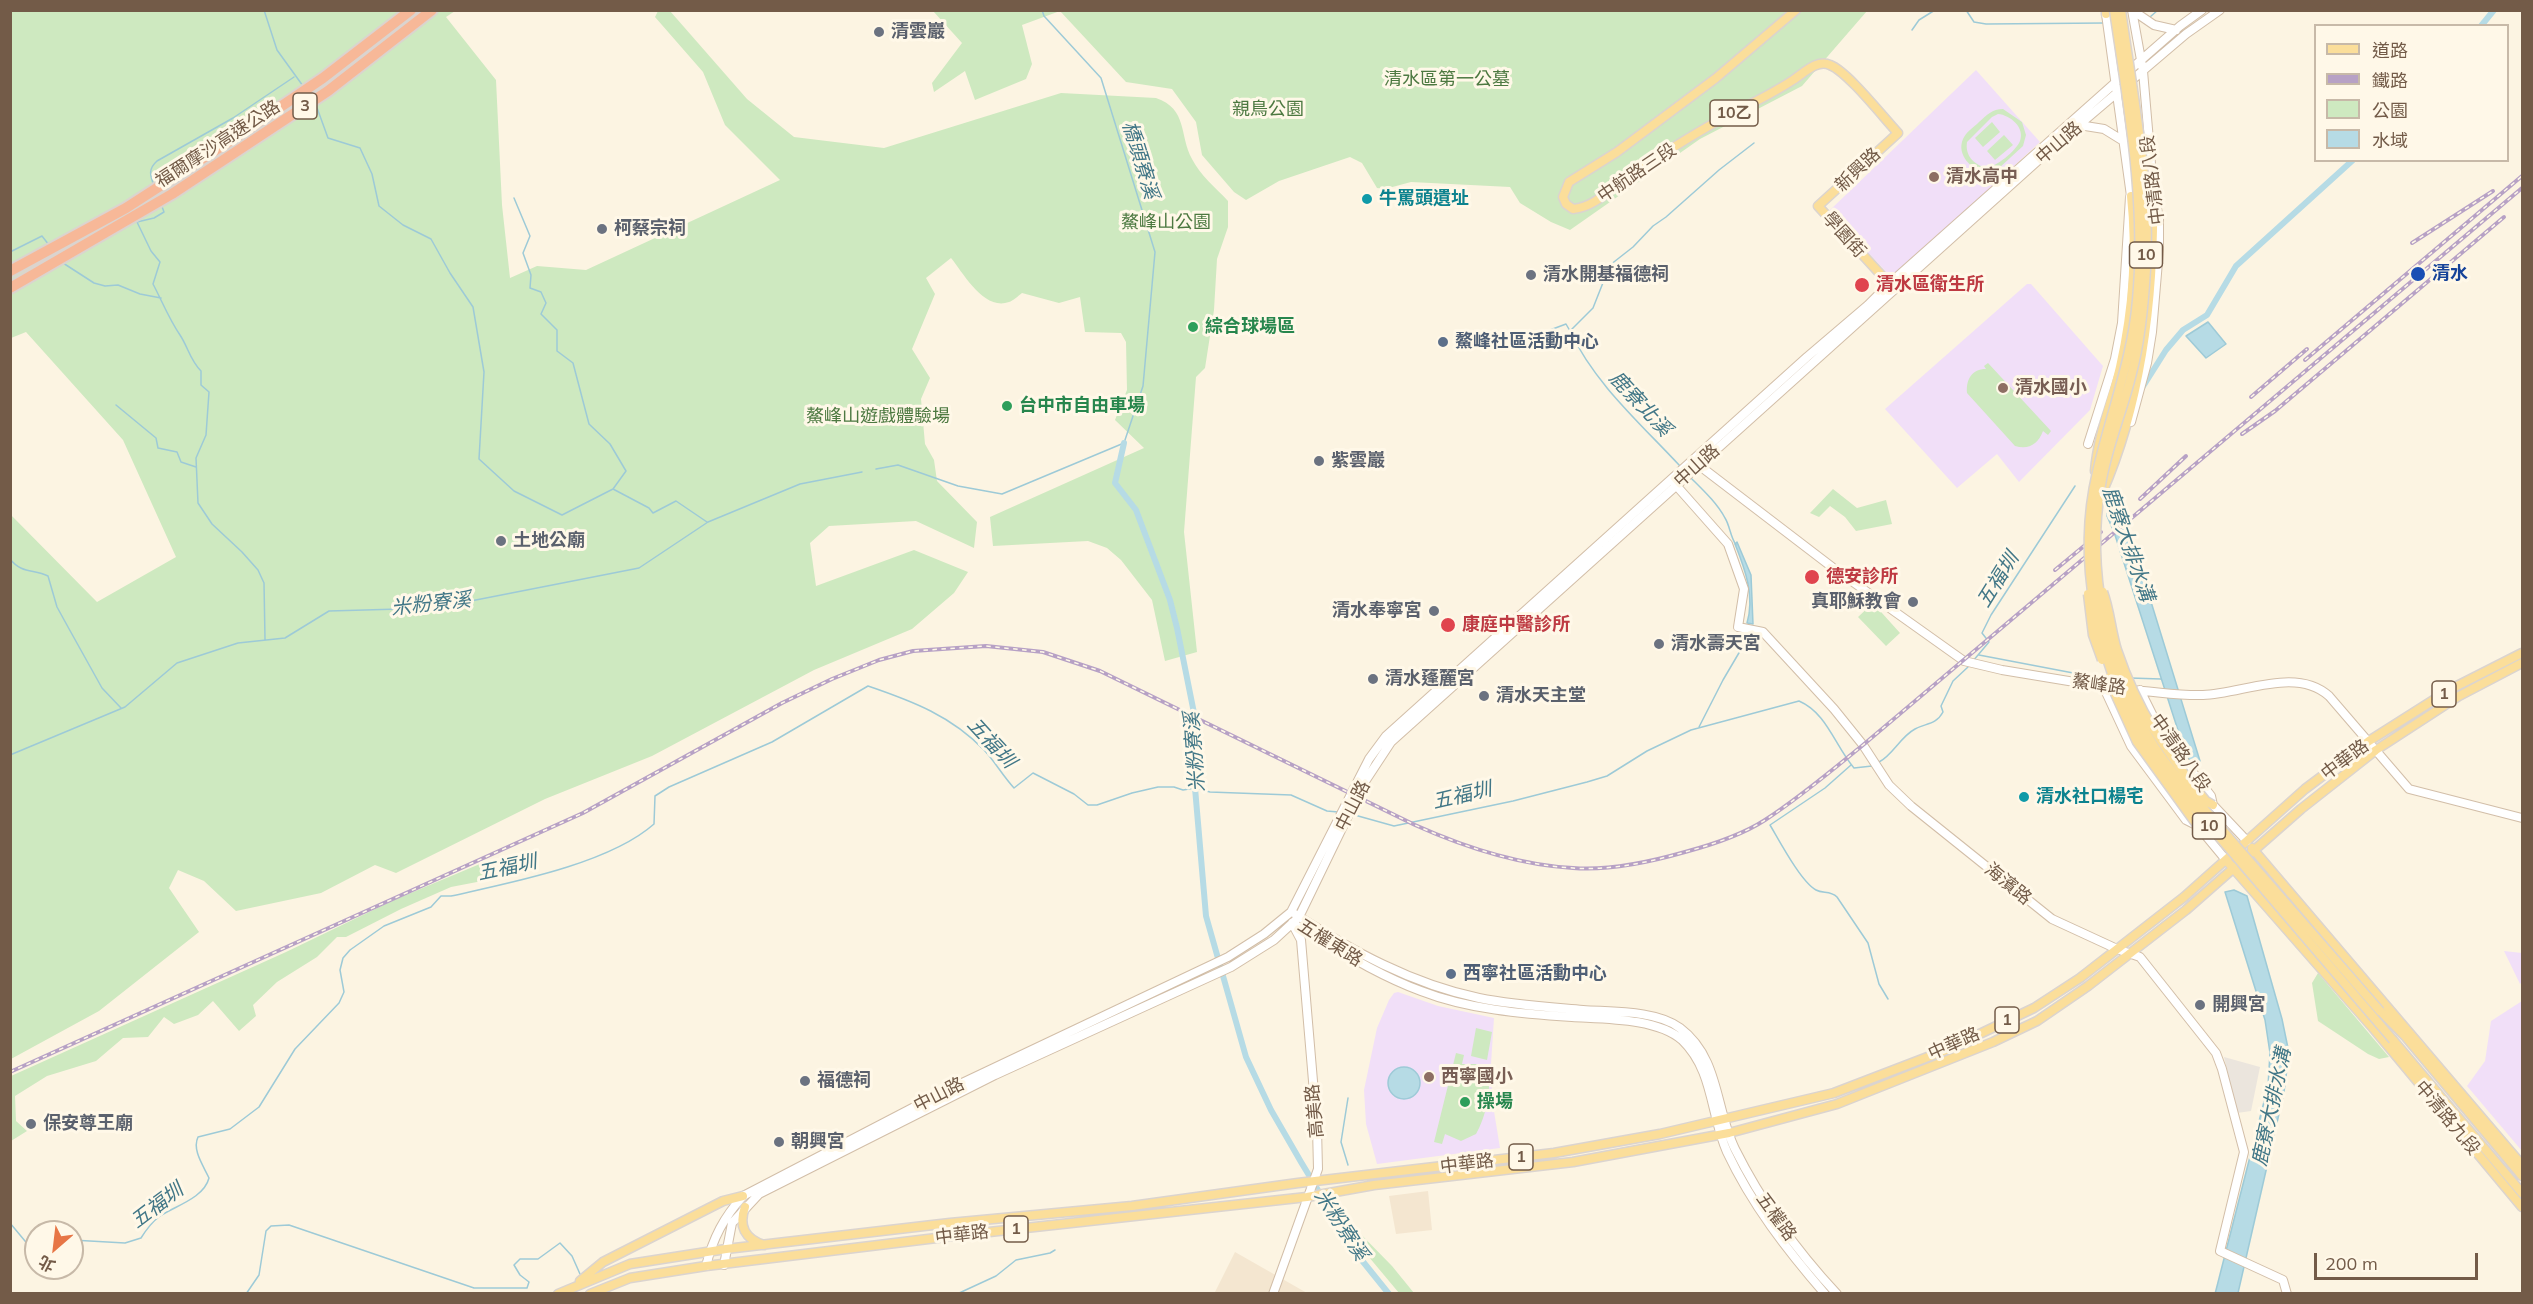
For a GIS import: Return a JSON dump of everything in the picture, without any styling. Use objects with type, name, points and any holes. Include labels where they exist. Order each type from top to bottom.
[{"type":"highway","name":"福爾摩沙高速公路","points":[[10,272],[126,208],[164,184],[323,78],[411,10]]},
{"type":"highway","name":"福爾摩沙高速公路","points":[[10,288],[172,194],[328,91],[432,10]]},
{"type":"main road","name":"中航路三段","points":[[1796,10],[1716,78],[1617,152],[1569,182],[1563,197],[1566,204],[1573,209],[1595,201],[1634,172],[1723,118],[1771,95],[1820,63],[1829,64],[1838,69],[1898,133]]},
{"type":"main road","name":"10","points":[[2094,577],[2100,496],[2107,458],[2132,373],[2142,314],[2146,268],[2145,196],[2141,154],[2121,10]]},
{"type":"main road","name":"10","points":[[2109,12],[2133,145],[2138,200],[2140,266],[2133,335],[2126,369],[2094,484],[2089,533],[2094,577],[2104,626],[2132,705],[2150,739],[2195,797],[2384,1008]]},
{"type":"main road","name":"新興路","points":[[1818,206],[1898,133]]},
{"type":"main road","points":[[2100,496],[2127,417],[2146,334],[2153,262],[2153,187]]},
{"type":"main road","points":[[2094,484],[2097,446],[2113,394],[2126,334],[2133,232],[2131,196]]},
{"type":"main road","name":"學園街","points":[[1818,206],[1891,286]]},
{"type":"main road","points":[[2198,826],[2137,742],[2114,694],[2093,635],[2087,582],[2094,577],[2107,603],[2116,647],[2148,723],[2179,768],[2206,801],[2213,804]]},
{"type":"main road","name":"中清路九段","points":[[2094,577],[2097,622],[2107,661],[2141,738],[2168,777],[2523,1193]]},
{"type":"main road","name":"中華路","points":[[726,1249],[950,1223],[1132,1206],[1316,1179],[1574,1150],[1621,1143],[1834,1093],[1946,1050],[2034,1008],[2080,978],[2206,879],[2305,789],[2369,741],[2451,689],[2523,653]]},
{"type":"main road","name":"中華路","points":[[724,1264],[1308,1197],[1374,1185],[1573,1162],[1725,1133],[1837,1104],[1993,1042],[2037,1021],[2131,953],[2234,870],[2301,808],[2376,750],[2459,696],[2523,663]]},
{"type":"main road","name":"中清路九段","points":[[2247,841],[2384,1008],[2523,1165]]},
{"type":"main road","name":"中清路九段","points":[[2226,860],[2373,1028],[2523,1207]]},
{"type":"main road","name":"中清路九段","points":[[2384,1008],[2404,1036],[2523,1176]]},
{"type":"main road","name":"中清路九段","points":[[2373,1028],[2399,1049]]},
{"type":"main road","points":[[570,1289],[603,1262],[723,1201],[743,1196]]},
{"type":"main road","points":[[745,1207],[741,1220],[745,1233],[754,1241],[767,1246]]},
{"type":"main road","points":[[950,1223],[953,1236]]},
{"type":"main road","name":"1","points":[[558,1293],[630,1264],[726,1249]]},
{"type":"main road","name":"1","points":[[590,1293],[630,1278],[724,1264]]},
{"type":"street","points":[[2132,10],[2154,25],[2176,30]]},
{"type":"street","name":"中清路八段","points":[[2121,455],[2145,369],[2152,332],[2159,250],[2159,219],[2153,187],[2143,71],[2132,10]]},
{"type":"street","name":"中山路","points":[[1891,286],[2116,82],[2202,10]]},
{"type":"street","name":"中山路","points":[[1200,975],[1231,967],[1267,945],[1299,916],[1364,783],[1391,742],[1868,305],[2186,34],[2220,10]]},
{"type":"street","name":"中清路八段","points":[[2088,444],[2111,370],[2122,323],[2128,207],[2131,196],[2109,12]]},
{"type":"street","points":[[2112,43],[2130,46],[2141,60]]},
{"type":"street","points":[[2079,125],[2104,129],[2125,142]]},
{"type":"street","name":"鰲峰路","points":[[1695,463],[1832,567],[1964,661],[2104,688],[2204,696],[2270,684],[2293,683],[2314,686],[2329,696],[2406,786],[2413,791],[2523,818]]},
{"type":"street","name":"中山路","points":[[724,1264],[732,1223],[759,1194],[1101,1022],[1200,975],[1264,934],[1291,912],[1369,759],[1386,736],[1674,483]]},
{"type":"street","name":"海濱路","points":[[1674,483],[1728,544],[1744,589],[1738,627],[1763,632],[1834,709],[1889,784],[1911,806],[2052,919],[2140,957],[2216,1053],[2244,1152],[2220,1251],[2283,1280],[2287,1293]]},
{"type":"street","name":"中清路八段","points":[[2104,688],[2131,746],[2186,820],[2198,826],[2226,860]]},
{"type":"street","name":"中清路八段","points":[[2140,690],[2159,728],[2211,796],[2213,804],[2247,841]]},
{"type":"street","name":"五權東路","points":[[1291,912],[1386,967],[1440,988],[1502,1002],[1641,1014],[1675,1024],[1698,1046],[1709,1065],[1721,1119]]},
{"type":"street","name":"五權東路","points":[[1291,912],[1292,923],[1393,980],[1447,1000],[1550,1016],[1629,1021],[1670,1032],[1690,1049],[1703,1069],[1725,1133]]},
{"type":"street","name":"高美路","points":[[1273,1293],[1316,1179],[1317,1128],[1301,940],[1292,923]]},
{"type":"street","name":"中山路","points":[[706,1266],[726,1215],[743,1196],[945,1091],[1101,1022]]},
{"type":"street","name":"五權路","points":[[1725,1133],[1738,1173],[1765,1219],[1825,1293]]},
{"type":"street","name":"五權路","points":[[1725,1133],[1757,1192],[1779,1224],[1837,1293]]},
{"type":"shaded area","name":"清水高中","points":[[1976,70],[2040,142],[1892,278],[1829,211]]},
{"type":"shaded area","name":"清水國小","points":[[2027,284],[2031,284],[2103,366],[2090,410],[2019,482],[1997,454],[1957,488],[1885,409]]},
{"type":"shaded area","points":[[2504,951],[2522,953],[2522,982],[2520,984]]},
{"type":"shaded area","name":"西寧國小","points":[[1398,992],[1438,1006],[1494,1018],[1491,1064],[1492,1099],[1500,1148],[1377,1164],[1366,1124],[1364,1090],[1377,1028],[1389,1000],[1394,993]]},
{"type":"shaded area","points":[[2522,1001],[2522,1151],[2467,1086],[2485,1061],[2491,1021]]},
{"type":"shaded area","points":[[2224,1057],[2260,1067],[2251,1111],[2237,1113]]},
{"type":"shaded area","points":[[1428,1191],[1432,1230],[1396,1234],[1389,1196]]},
{"type":"shaded area","points":[[1235,1252],[1307,1293],[1214,1294]]},
{"type":"green space","points":[[11,11],[455,11],[446,17],[496,80],[502,205],[510,278],[537,266],[586,270],[780,180],[725,125],[703,72],[655,17],[658,11],[670,11],[747,99],[794,137],[884,148],[1061,93],[1156,98],[1166,103],[1178,116],[1195,165],[1228,201],[1228,227],[1217,259],[1214,310],[1205,368],[1196,377],[1184,532],[1197,652],[1165,661],[1152,600],[1121,560],[1107,548],[1088,541],[993,546],[990,517],[1144,448],[1115,420],[1127,390],[1126,342],[1121,333],[1085,332],[1080,297],[1059,303],[1022,293],[1009,302],[991,301],[975,289],[951,258],[926,278],[935,294],[912,349],[930,378],[921,399],[925,444],[934,460],[937,481],[977,522],[974,548],[916,521],[829,526],[810,543],[816,586],[914,550],[968,572],[954,593],[912,629],[814,670],[652,756],[545,799],[396,873],[375,865],[321,893],[236,911],[204,881],[178,870],[169,888],[199,932],[99,1011],[11,1059],[10,514],[97,602],[176,557],[123,440],[26,332],[11,338]]},
{"type":"green space","points":[[933,11],[1060,11],[1022,25],[1032,64],[1026,79],[975,100],[965,71],[934,92],[932,83],[962,43]]},
{"type":"green space","points":[[1060,11],[1867,11],[1802,86],[1700,139],[1570,230],[1551,222],[1520,203],[1510,187],[1411,182],[1385,189],[1377,188],[1362,163],[1350,157],[1279,181],[1246,200],[1234,192],[1202,155],[1196,122],[1172,89],[1126,82]]},
{"type":"green space","points":[[2003,109],[2022,122],[2026,135],[2023,146],[1985,181],[1982,177],[1986,173],[1976,169],[1967,161],[1961,145],[1964,136],[1970,130],[1990,113]],"holes":[[[1998,114],[2012,119],[2018,127],[2020,141],[2005,158],[1986,168],[1971,158],[1967,151],[1967,142],[1992,117]]]},
{"type":"green space","points":[[1992,122],[2000,132],[1983,147],[1975,138]]},
{"type":"green space","points":[[2004,135],[2013,145],[1995,160],[1987,151]]},
{"type":"green space","points":[[1988,363],[2051,431],[2048,435],[2043,431],[2032,445],[2015,446],[1967,393],[1971,376],[1981,369],[1986,369],[1984,366]]},
{"type":"green space","points":[[1833,489],[1857,508],[1886,500],[1892,524],[1856,531],[1845,517],[1830,506],[1819,517],[1810,513]]},
{"type":"green space","points":[[1873,603],[1900,633],[1886,646],[1858,617]]},
{"type":"green space","points":[[487,861],[503,877],[451,887],[346,937],[337,937],[317,957],[277,982],[253,1005],[256,1016],[239,1031],[213,1001],[198,1015],[174,1024],[164,1017],[148,1037],[123,1038],[96,1061],[47,1076],[15,1096],[16,1121],[27,1131],[11,1141],[11,1076],[286,952],[394,900]]},
{"type":"green space","points":[[2318,973],[2389,1057],[2379,1059],[2368,1054],[2318,1021],[2312,983]]},
{"type":"green space","points":[[1476,1028],[1492,1032],[1487,1060],[1471,1056]]},
{"type":"green space","points":[[1456,1053],[1464,1055],[1462,1064],[1478,1064],[1487,1071],[1489,1094],[1476,1134],[1461,1141],[1445,1134],[1442,1144],[1434,1142]]},
{"type":"green space","points":[[1345,1218],[1392,1266],[1414,1293],[1399,1293],[1343,1226]]},
{"type":"water","points":[[2208,322],[2226,344],[2206,358],[2186,336]]},
{"type":"water","points":[[2110,496],[2128,527],[2200,761],[2191,764],[2184,749],[2107,516]]},
{"type":"water","points":[[1737,542],[1751,575],[1753,624],[1747,623],[1749,593],[1735,544]]},
{"type":"water","points":[[2234,890],[2247,896],[2282,1019],[2289,1053],[2284,1092],[2238,1293],[2215,1294],[2268,1086],[2270,1053],[2265,1020],[2225,892]]},
{"type":"water","points":[[1404,1067],[1416,1071],[1420,1083],[1416,1095],[1404,1099],[1392,1095],[1388,1083],[1392,1071]]},
{"type":"waterway","points":[[264,10],[277,50],[303,86]]},
{"type":"waterway","name":"橋頭寮溪","points":[[876,469],[898,465],[958,486],[1002,494],[1124,443],[1143,386],[1155,252],[1101,78],[1044,16],[1042,10]]},
{"type":"waterway","name":"鹿寮北溪","points":[[1912,30],[1919,20],[1935,10]]},
{"type":"waterway","name":"鹿寮北溪","points":[[1966,10],[1974,22],[1986,24],[2105,23]]},
{"type":"waterway","points":[[2150,17],[2158,10]]},
{"type":"waterway","name":"鹿寮大排水溝","points":[[2483,24],[2494,10]]},
{"type":"waterway","points":[[154,186],[151,172],[157,161],[233,118],[294,77]]},
{"type":"waterway","points":[[316,105],[328,138],[360,148],[372,174],[379,206],[403,225],[431,239],[473,307],[484,372],[479,459],[514,491],[562,515],[613,489],[649,508],[653,513],[676,501],[707,522]]},
{"type":"waterway","name":"鹿寮北溪","points":[[1680,466],[1605,386],[1570,331],[1593,308],[1610,265],[1719,170],[1754,143]]},
{"type":"waterway","name":"鹿寮大排水溝","points":[[2142,388],[2166,350],[2183,330],[2207,315],[2236,266],[2351,162]]},
{"type":"waterway","points":[[514,198],[530,236],[523,253],[531,275],[530,288],[541,292],[546,303],[541,314],[557,330],[557,351],[573,363],[589,424],[610,444],[626,471],[613,489]]},
{"type":"waterway","points":[[161,204],[164,212],[154,218],[137,222],[151,251],[160,262],[153,284],[201,371],[201,385],[209,392],[206,435],[196,458],[198,503],[212,524],[258,570],[264,583],[265,639]]},
{"type":"waterway","points":[[10,252],[42,236],[49,245]]},
{"type":"waterway","points":[[63,263],[94,283],[105,286],[118,285],[140,294],[161,298]]},
{"type":"waterway","points":[[1526,339],[1566,324],[1570,331]]},
{"type":"waterway","points":[[116,405],[156,438],[158,448],[177,452],[181,462],[196,467]]},
{"type":"waterway","name":"鹿寮大排水溝","points":[[2109,465],[2123,418],[2128,410]]},
{"type":"waterway","name":"米粉寮溪","points":[[1124,443],[1115,483],[1136,510],[1170,600],[1177,628],[1194,713],[1195,788],[1206,916],[1246,1057],[1271,1110],[1301,1162],[1356,1253],[1389,1294]]},
{"type":"waterway","name":"米粉寮溪","points":[[10,755],[125,707],[177,663],[238,643],[285,638],[329,611],[435,608],[639,568],[708,522],[800,484],[862,472]]},
{"type":"waterway","name":"鹿寮北溪","points":[[1691,478],[1722,512],[1736,545]]},
{"type":"waterway","name":"五福圳","points":[[1973,661],[1989,642],[1982,633],[1991,615],[2075,486]]},
{"type":"waterway","points":[[10,559],[23,569],[48,576],[57,607],[68,627],[102,688],[121,708]]},
{"type":"waterway","name":"鹿寮北溪","points":[[1699,727],[1743,646],[1747,633]]},
{"type":"waterway","points":[[1979,655],[2104,677]]},
{"type":"waterway","name":"五福圳","points":[[1879,762],[1910,732],[1934,722],[1940,716],[1943,712],[1941,706],[1953,681],[1968,667]]},
{"type":"waterway","points":[[2130,678],[2161,679]]},
{"type":"waterway","name":"五福圳","points":[[84,1241],[125,1243],[141,1238],[160,1216],[201,1191],[209,1178],[197,1152],[198,1137],[230,1129],[259,1107],[295,1049],[339,1003],[344,992],[340,970],[343,958],[350,950],[384,926],[431,907],[441,896],[451,896],[557,870],[585,861],[635,838],[654,824],[655,796],[669,787],[772,742],[868,686],[916,704],[959,728],[985,751],[1014,788],[1033,773],[1074,794],[1088,805],[1097,805],[1158,787],[1174,787],[1183,790],[1195,788],[1210,792],[1291,795],[1327,811],[1338,812]]},
{"type":"waterway","name":"五福圳","points":[[1351,814],[1394,826],[1513,801],[1607,776],[1647,751],[1691,730],[1799,701],[1817,713],[1854,768],[1872,766]]},
{"type":"waterway","points":[[1851,765],[1825,788],[1770,825],[1810,886],[1837,897],[1868,943],[1879,984],[1888,999]]},
{"type":"waterway","points":[[1348,1098],[1341,1142],[1348,1165]]},
{"type":"waterway","name":"五福圳","points":[[10,1223],[24,1240]]},
{"type":"waterway","points":[[246,1294],[259,1275],[266,1231],[271,1226],[289,1225],[474,1288],[527,1288],[529,1282],[520,1275],[514,1265],[520,1259],[538,1259],[560,1243],[572,1256],[580,1274]]},
{"type":"waterway","points":[[957,1294],[996,1276],[1016,1260],[1055,1250]]},
{"type":"railway","points":[[2305,360],[2522,176]]},
{"type":"railway","points":[[10,1072],[583,813],[782,703],[832,679],[879,660],[913,651],[986,646],[1043,652],[1100,671],[1415,825],[1453,841],[1512,859],[1553,866],[1601,868],[1658,859],[1716,843],[1765,820],[1839,765],[2522,188]]},
{"type":"railway","points":[[2412,243],[2493,191]]},
{"type":"railway","points":[[2242,434],[2275,411],[2504,217]]},
{"type":"railway","points":[[2251,397],[2307,349]]},
{"type":"railway","points":[[2140,499],[2186,456]]},
{"type":"railway","points":[[2055,570],[2101,532]]},
{"type":"place","name":"清雲巖","points":[[879,32]]},
{"type":"place","name":"清水高中","points":[[1934,177]]},
{"type":"place","name":"牛罵頭遺址","points":[[1367,199]]},
{"type":"place","name":"柯蔡宗祠","points":[[602,229]]},
{"type":"place","name":"清水","points":[[2418,274]]},
{"type":"place","name":"清水開基福德祠","points":[[1531,275]]},
{"type":"place","name":"清水區衛生所","points":[[1862,285]]},
{"type":"place","name":"綜合球場區","points":[[1193,327]]},
{"type":"place","name":"鰲峰社區活動中心","points":[[1443,342]]},
{"type":"place","name":"清水國小","points":[[2003,388]]},
{"type":"place","name":"台中市自由車場","points":[[1007,406]]},
{"type":"place","name":"紫雲巖","points":[[1319,461]]},
{"type":"place","name":"土地公廟","points":[[501,541]]},
{"type":"place","name":"德安診所","points":[[1812,577]]},
{"type":"place","name":"真耶穌教會","points":[[1913,602]]},
{"type":"place","name":"清水奉寧宮","points":[[1434,611]]},
{"type":"place","name":"康庭中醫診所","points":[[1448,625]]},
{"type":"place","name":"清水壽天宮","points":[[1659,644]]},
{"type":"place","name":"清水蓬麓宮","points":[[1373,679]]},
{"type":"place","name":"清水天主堂","points":[[1484,696]]},
{"type":"place","name":"清水社口楊宅","points":[[2024,797]]},
{"type":"place","name":"西寧社區活動中心","points":[[1451,974]]},
{"type":"place","name":"開興宮","points":[[2200,1005]]},
{"type":"place","name":"西寧國小","points":[[1429,1077]]},
{"type":"place","name":"福德祠","points":[[805,1081]]},
{"type":"place","name":"操場","points":[[1465,1102]]},
{"type":"place","name":"保安尊王廟","points":[[31,1124]]},
{"type":"place","name":"朝興宮","points":[[779,1142]]},
{"type":"park label","name":"清水區第一公墓","points":[[1447,80]]},
{"type":"park label","name":"親鳥公園","points":[[1268,110]]},
{"type":"park label","name":"鰲峰山公園","points":[[1166,223]]},
{"type":"park label","name":"鰲峰山遊戲體驗場","points":[[878,417]]}]
